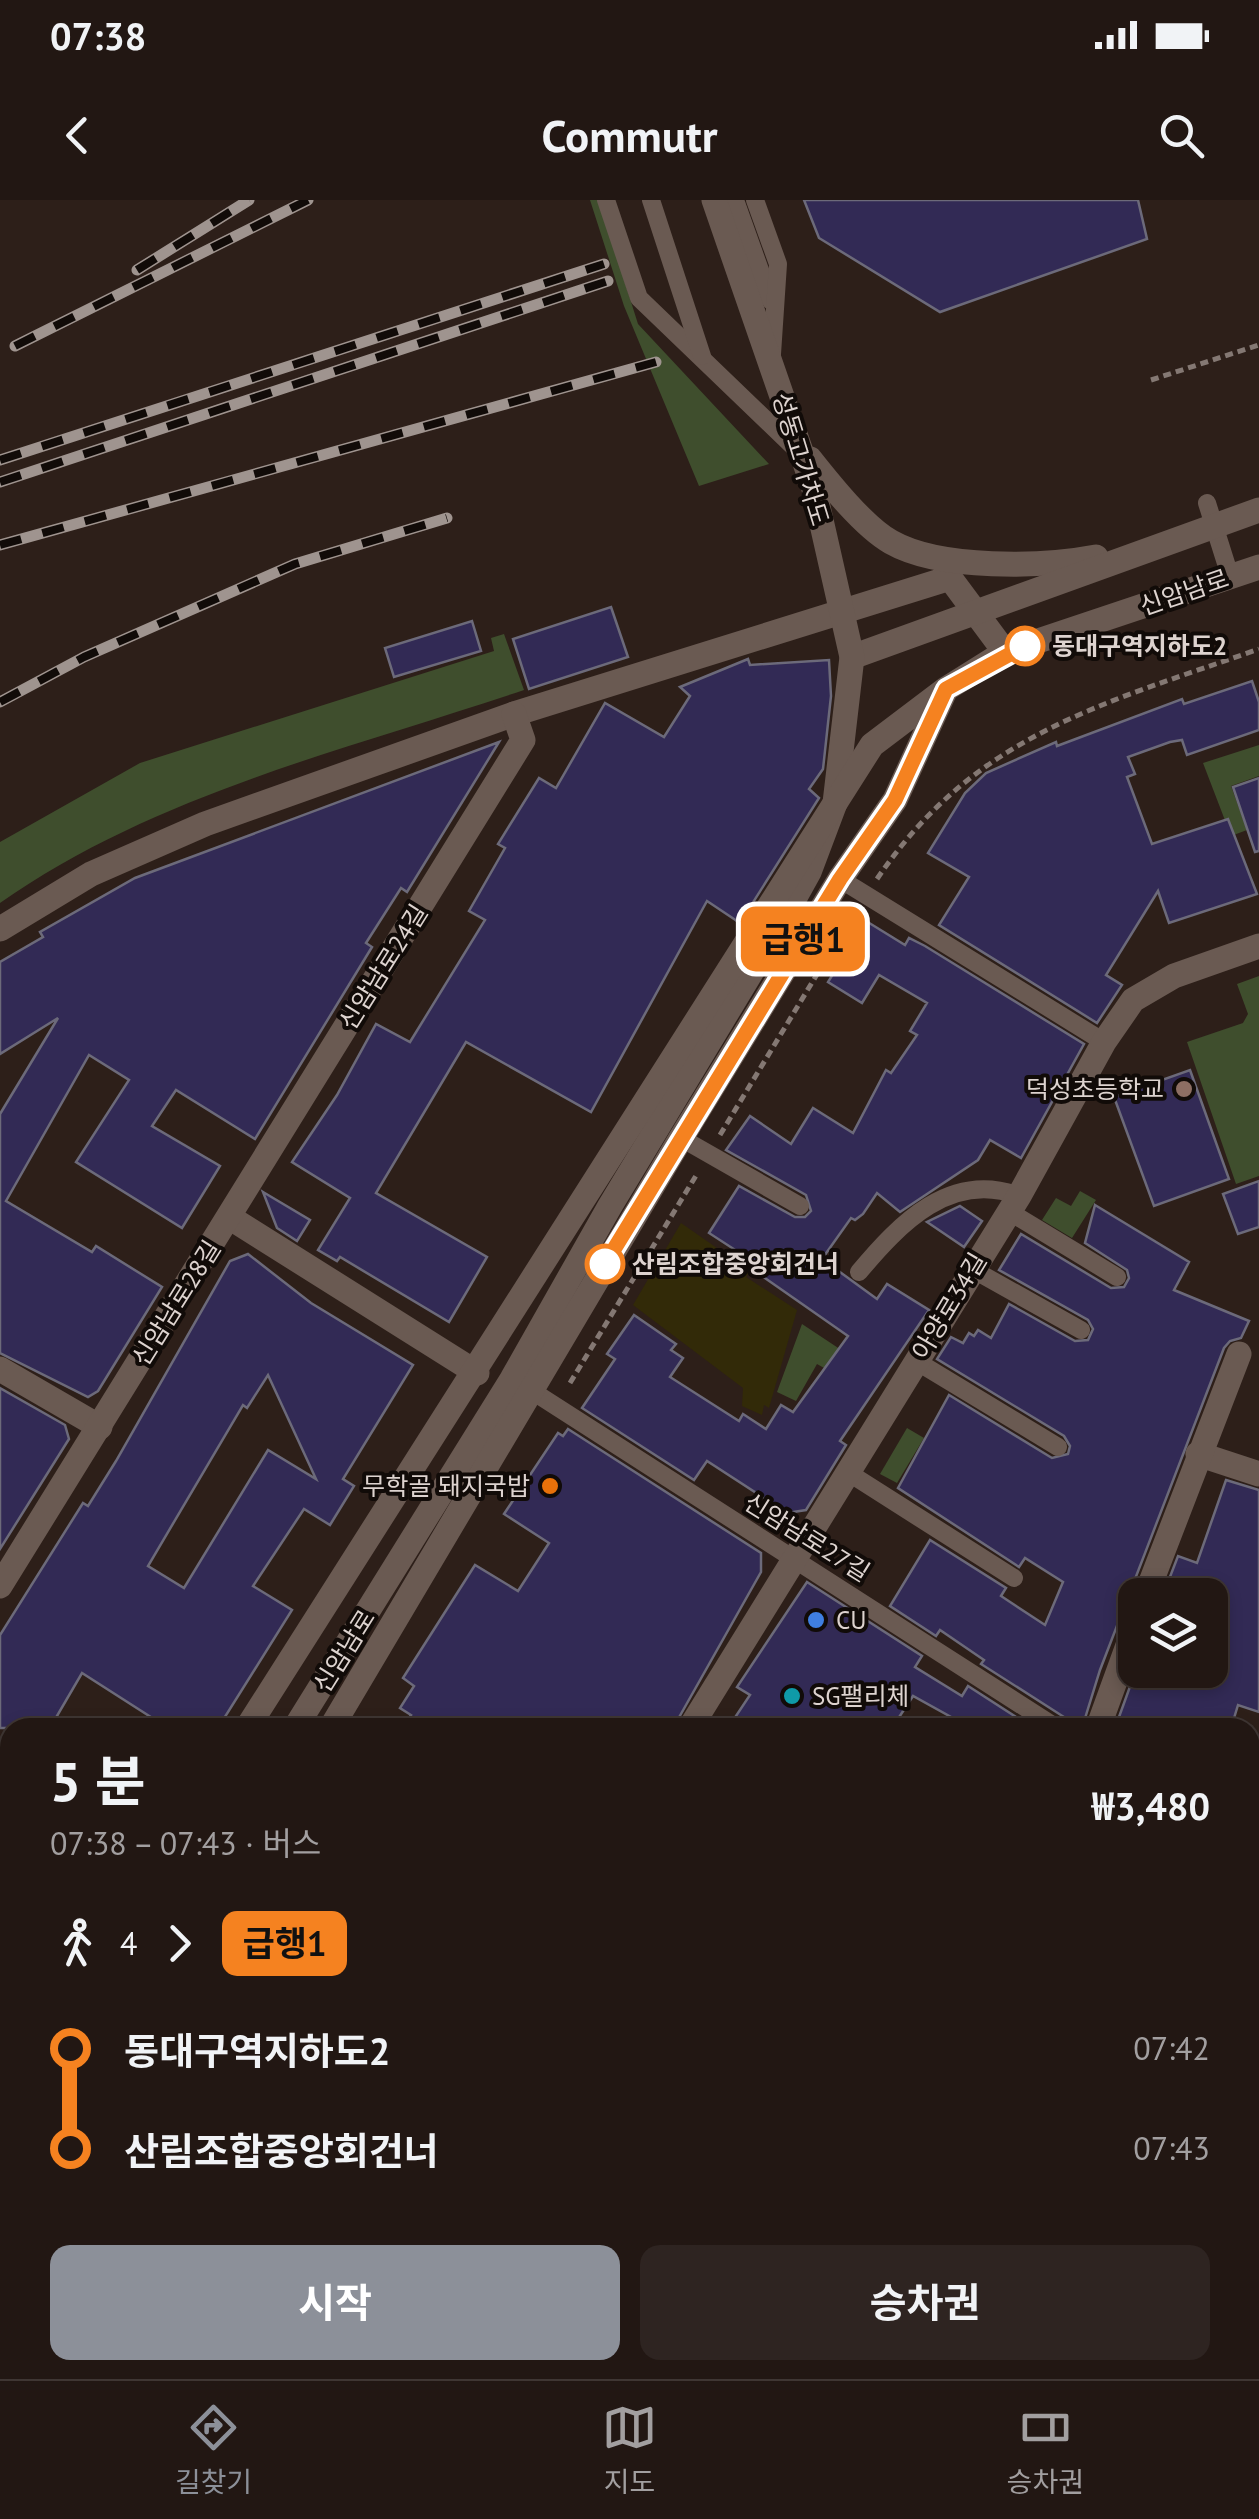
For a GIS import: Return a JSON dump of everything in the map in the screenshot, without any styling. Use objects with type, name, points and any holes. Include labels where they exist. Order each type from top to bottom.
[{"type":"street","name":"성동고가차도","points":[[714,200],[801,451],[852,657],[845,724]]},
{"type":"street","points":[[801,451],[831,486],[891,542],[962,563],[1067,562],[1170,542]]},
{"type":"street","points":[[852,657],[1259,510]]},
{"type":"street","name":"신암남로","points":[[253,1718],[477,1373],[872,745],[946,689],[1005,652],[1259,566]]},
{"type":"street","points":[[0,929],[91,874],[142,851],[514,714],[950,578],[1005,652]]},
{"type":"street","points":[[337,1718],[681,1138],[840,879],[895,800],[946,689]]},
{"type":"street","name":"신암남로24길","points":[[229,1218],[524,740],[514,714]]},
{"type":"street","name":"신암남로","points":[[302,1718],[512,1379],[809,872],[835,803],[845,724]]},
{"type":"street","name":"아양로34길","points":[[696,1718],[1014,1203],[1104,1042],[1134,1000],[1174,976],[1259,946]]},
{"type":"street","name":"신암남로28길","points":[[0,1586],[229,1218],[477,1373]]},
{"type":"street","points":[[1152,1578],[1239,1354]]},
{"type":"street","points":[[0,1369],[100,1427]]},
{"type":"street","points":[[1198,1454],[1259,1474]]},
{"type":"street","points":[[1102,1718],[1118,1673]]},
{"type":"lane","points":[[606,200],[639,298],[801,451]]},
{"type":"lane","points":[[651,200],[703,360]]},
{"type":"lane","points":[[735,200],[774,311]]},
{"type":"lane","points":[[755,200],[778,264],[771,364]]},
{"type":"lane","points":[[1206,503],[1230,576]]},
{"type":"lane","points":[[840,879],[864,898],[1104,1042]]},
{"type":"lane","points":[[681,1138],[800,1206]]},
{"type":"lane","points":[[859,1272],[885,1241],[954,1192],[992,1186],[1117,1277]]},
{"type":"lane","points":[[972,1269],[1081,1330]]},
{"type":"lane","points":[[916,1361],[1058,1447]]},
{"type":"lane","name":"신암남로27길","points":[[529,1390],[1042,1718]]},
{"type":"lane","points":[[849,1473],[1014,1578]]},
{"type":"path","points":[[1151,380],[1259,345]]},
{"type":"path","points":[[555,1408],[864,898],[907,838],[953,788],[1030,734],[1259,649]]},
{"type":"green space","points":[[590,200],[599,200],[638,324],[769,464],[699,486],[624,306]]},
{"type":"green space","points":[[504,634],[524,690],[253,778],[187,804],[122,832],[0,903],[0,842],[140,763],[494,651],[491,638]]},
{"type":"green space","points":[[1259,745],[1259,776],[1231,786],[1247,830],[1231,836],[1203,763]]},
{"type":"green space","points":[[1259,976],[1259,1176],[1236,1184],[1187,1042],[1243,1023],[1248,1014],[1237,984]]},
{"type":"green space","points":[[1080,1191],[1096,1200],[1072,1238],[1042,1220],[1056,1198],[1071,1206]]},
{"type":"green space","points":[[802,1324],[876,1373],[865,1391],[817,1364],[796,1401],[777,1392]]},
{"type":"green space","points":[[907,1428],[924,1438],[897,1483],[880,1474]]},
{"type":"sand","points":[[681,1223],[750,1271],[746,1277],[797,1310],[769,1408],[764,1405],[762,1415],[742,1406],[743,1388],[633,1305]]},
{"type":"building","points":[[804,200],[1138,200],[1147,239],[940,312],[819,238]]},
{"type":"building","points":[[611,607],[628,657],[529,689],[513,639]]},
{"type":"building","points":[[472,621],[481,651],[394,677],[385,648]]},
{"type":"building","points":[[748,659],[750,665],[829,660],[831,696],[823,769],[809,789],[819,798],[740,923],[707,901],[591,1112],[466,1042],[376,1193],[487,1257],[449,1322],[340,1257],[337,1261],[318,1250],[350,1198],[292,1162],[337,1095],[376,1024],[410,1042],[485,920],[469,911],[505,848],[498,844],[539,778],[556,788],[605,703],[664,737],[690,696],[680,687]]},
{"type":"building","points":[[1252,681],[1259,702],[1259,730],[1187,755],[1182,740],[1170,742],[1128,757],[1135,774],[1127,777],[1152,844],[1228,819],[1257,894],[1169,923],[1158,891],[1106,975],[1122,985],[1097,1023],[939,925],[969,877],[928,853],[965,793],[986,773],[1056,742],[1057,746],[1182,699],[1184,704]]},
{"type":"building","points":[[499,742],[407,892],[401,888],[366,943],[372,947],[255,1139],[176,1090],[152,1126],[220,1166],[182,1228],[76,1162],[129,1080],[89,1055],[6,1201],[92,1252],[96,1246],[162,1287],[98,1391],[88,1397],[0,1353],[0,1114],[58,1018],[0,1054],[0,962],[43,937],[40,932],[135,878]]},
{"type":"building","points":[[1259,778],[1259,851],[1255,852],[1233,787]]},
{"type":"building","points":[[866,921],[905,945],[909,938],[925,946],[1084,1044],[1021,1158],[990,1140],[978,1160],[900,1212],[877,1193],[863,1214],[855,1220],[851,1218],[822,1259],[877,1299],[887,1284],[929,1310],[840,1441],[846,1445],[806,1510],[787,1513],[707,1461],[694,1480],[582,1408],[615,1359],[607,1354],[634,1315],[676,1344],[671,1350],[683,1358],[670,1377],[739,1421],[743,1414],[766,1429],[781,1405],[793,1412],[848,1336],[759,1274],[763,1268],[709,1233],[739,1186],[795,1217],[805,1217],[811,1211],[806,1195],[726,1150],[750,1116],[791,1144],[813,1108],[853,1133],[886,1070],[891,1073],[917,1035],[910,1031],[927,1003],[879,975],[862,1003],[828,982]]},
{"type":"building","points":[[1190,1070],[1229,1179],[1154,1206],[1114,1097]]},
{"type":"building","points":[[1259,1181],[1259,1227],[1238,1234],[1223,1194]]},
{"type":"building","points":[[263,1192],[310,1220],[297,1241],[277,1228]]},
{"type":"building","points":[[1095,1205],[1189,1262],[1174,1290],[1249,1321],[1241,1338],[1224,1348],[1135,1578],[1118,1578],[1118,1623],[1085,1718],[1064,1718],[981,1664],[984,1660],[940,1630],[936,1636],[890,1606],[930,1540],[1006,1588],[1001,1596],[1045,1625],[1063,1582],[1025,1558],[1019,1567],[898,1488],[949,1395],[1052,1458],[1068,1454],[1070,1446],[1064,1436],[937,1359],[951,1337],[963,1343],[969,1333],[974,1336],[978,1330],[991,1338],[1009,1304],[1075,1341],[1088,1340],[1093,1329],[1088,1320],[999,1270],[1021,1234],[1111,1288],[1124,1287],[1129,1278],[1127,1270],[1085,1243]]},
{"type":"building","points":[[960,1206],[982,1221],[964,1247],[927,1222]]},
{"type":"building","points":[[248,1254],[311,1303],[413,1365],[343,1479],[354,1486],[330,1525],[304,1509],[253,1586],[292,1610],[224,1718],[152,1718],[82,1673],[56,1718],[0,1718],[0,1635],[83,1503],[88,1506],[230,1261]],"holes":[[[268,1375],[316,1479],[268,1450],[184,1588],[148,1566],[243,1405],[247,1408]]]},
{"type":"building","points":[[0,1388],[65,1425],[69,1439],[0,1549]]},
{"type":"building","points":[[568,1429],[761,1553],[761,1572],[679,1718],[409,1718],[411,1715],[400,1708],[414,1686],[403,1678],[475,1565],[518,1591],[549,1543],[504,1514],[558,1433],[563,1436]]},
{"type":"building","points":[[1226,1480],[1259,1490],[1259,1712],[1238,1705],[1234,1718],[1119,1718],[1129,1688],[1228,1688],[1228,1578],[1170,1578],[1178,1556],[1197,1563]]},
{"type":"building","points":[[807,1582],[922,1656],[915,1667],[962,1696],[968,1686],[1018,1718],[953,1718],[913,1696],[899,1718],[735,1718],[750,1695],[737,1687]]},
{"type":"railway","points":[[137,270],[249,200]]},
{"type":"railway","points":[[15,346],[308,200]]},
{"type":"railway","points":[[0,460],[604,264]]},
{"type":"railway","points":[[0,482],[608,281]]},
{"type":"railway","points":[[0,545],[656,362]]},
{"type":"railway","points":[[0,702],[84,657],[295,564],[447,518]]},
{"type":"bus line","name":"급행1","points":[[605,1264],[840,879],[895,800],[946,689],[1005,652],[1025,646]]},
{"type":"place","name":"동대구역지하도2","points":[[1025,646]]},
{"type":"place","name":"덕성초등학교","points":[[1184,1089]]},
{"type":"place","name":"산림조합중앙회건너","points":[[605,1264]]},
{"type":"place","name":"무학골 돼지국밥","points":[[550,1486]]},
{"type":"place","name":"CU","points":[[816,1620]]},
{"type":"place","name":"SG팰리체","points":[[792,1696]]}]
